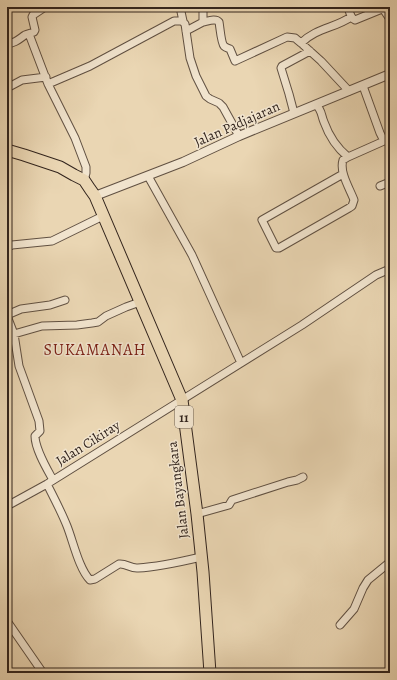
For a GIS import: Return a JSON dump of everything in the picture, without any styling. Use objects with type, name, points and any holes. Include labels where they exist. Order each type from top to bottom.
[{"type":"highway","name":"11","points":[[7,150],[60,167],[84,180]]},
{"type":"highway","name":"Jalan Bayangkara","points":[[84,180],[95,196],[182,400],[197,514],[210,673]]},
{"type":"street","points":[[7,44],[19,40],[34,32],[35,30],[32,17],[45,7]]},
{"type":"street","points":[[180,7],[185,24],[190,58],[196,76],[204,92],[210,99],[219,103],[223,107],[239,136]]},
{"type":"street","points":[[203,7],[203,22]]},
{"type":"street","points":[[348,7],[352,19],[355,20],[382,9],[390,18]]},
{"type":"street","points":[[301,43],[318,31],[345,21],[351,17]]},
{"type":"street","points":[[186,31],[203,22],[218,20],[222,44],[230,49],[235,61],[287,37],[295,38],[310,51],[349,91]]},
{"type":"street","points":[[7,88],[22,80],[47,81],[76,73],[174,21],[183,21]]},
{"type":"street","points":[[29,34],[47,81],[75,138],[86,167],[84,180]]},
{"type":"street","points":[[294,113],[281,68],[282,66],[310,51]]},
{"type":"street","name":"Jalan Padjajaran","points":[[95,196],[183,162],[239,136],[390,74]]},
{"type":"street","points":[[343,174],[262,220],[276,248],[279,248],[352,206],[354,200],[343,174],[343,160],[387,140],[380,133],[363,86]]},
{"type":"street","points":[[316,104],[320,109],[324,122],[334,143],[340,151],[348,157]]},
{"type":"street","points":[[148,176],[192,255],[241,363]]},
{"type":"street","points":[[380,186],[390,182]]},
{"type":"street","points":[[7,248],[12,245],[52,241],[103,216]]},
{"type":"street","points":[[182,400],[308,322],[376,275],[390,269]]},
{"type":"street","points":[[65,300],[50,305],[21,309],[7,316],[14,334],[18,366],[39,421],[40,431],[35,436],[35,441],[57,503],[86,574],[90,580],[95,579],[119,564],[136,568],[166,566],[201,557]]},
{"type":"street","points":[[14,334],[42,326],[77,325],[98,322],[106,316],[140,302]]},
{"type":"street","name":"Jalan Cikiray","points":[[7,506],[50,482],[182,400]]},
{"type":"street","points":[[197,514],[230,505],[232,500],[303,477]]},
{"type":"street","points":[[340,625],[354,609],[362,588],[368,580],[390,562]]},
{"type":"street","points":[[7,620],[43,673]]},
{"type":"district","name":"SUKAMANAH","points":[[95,350]]}]
